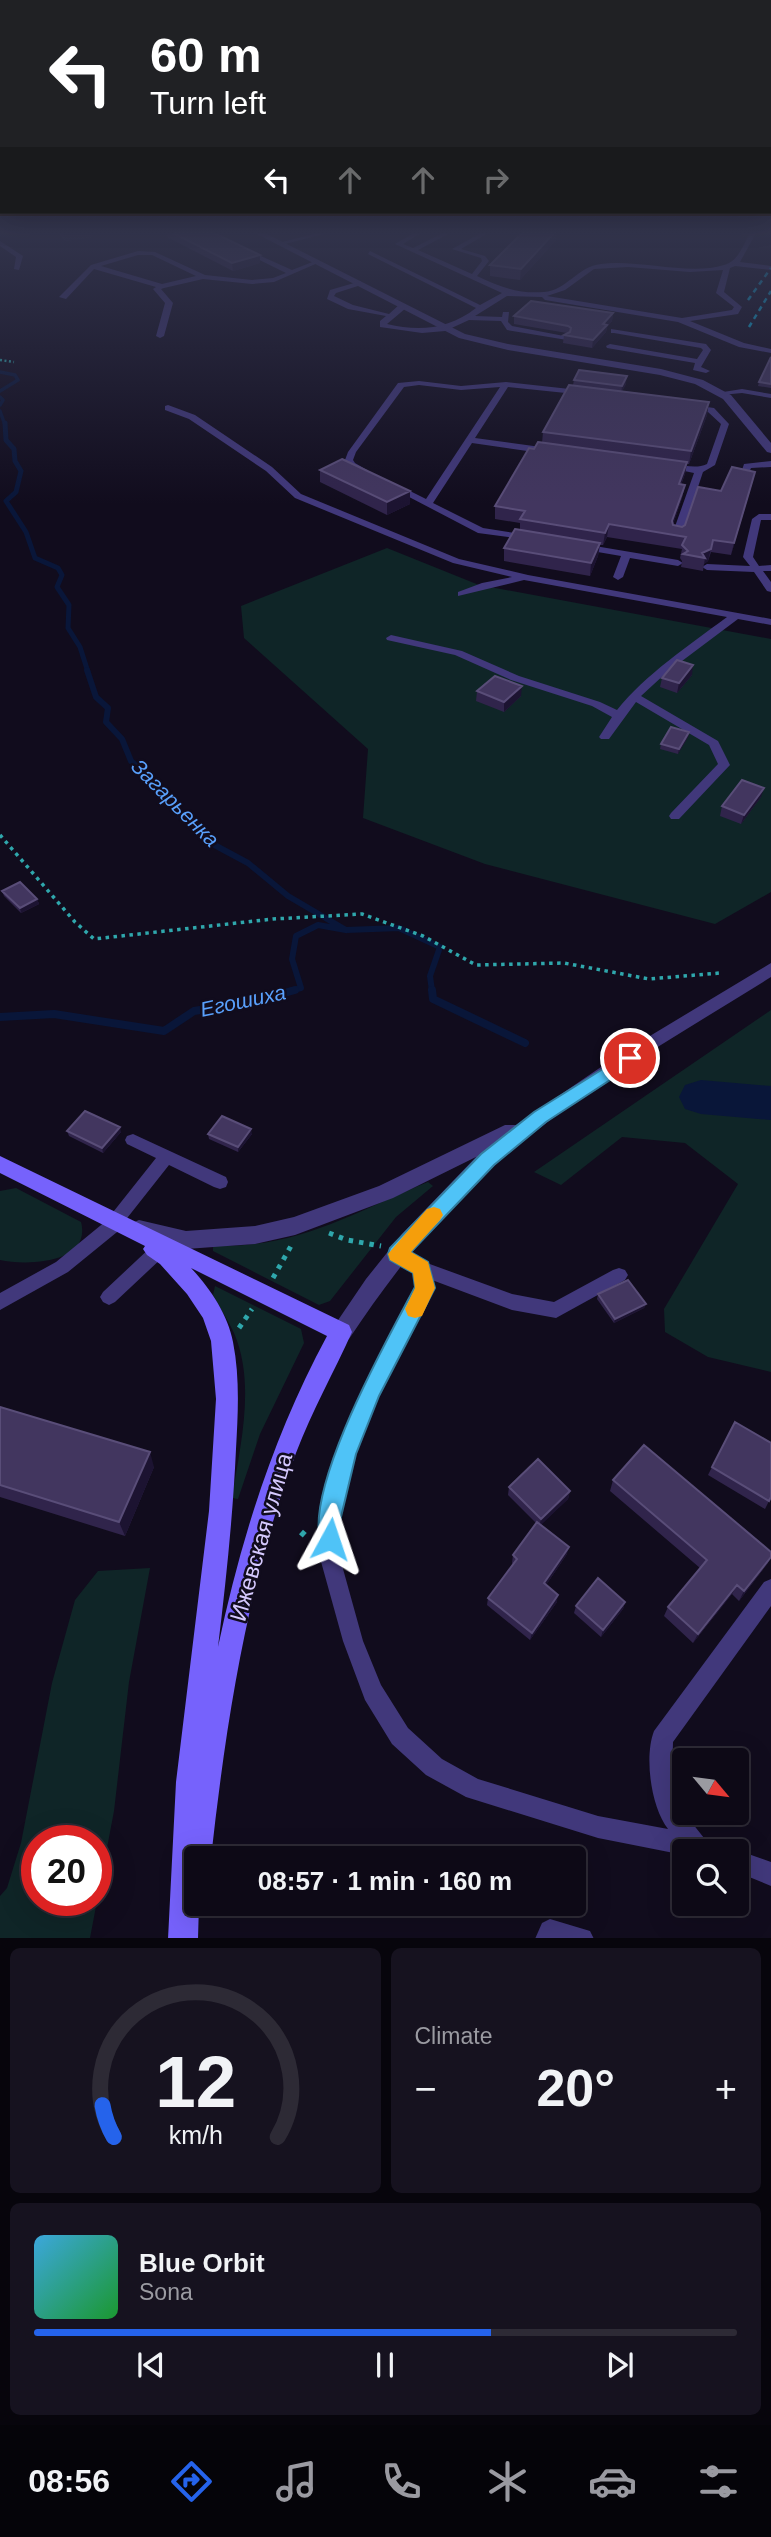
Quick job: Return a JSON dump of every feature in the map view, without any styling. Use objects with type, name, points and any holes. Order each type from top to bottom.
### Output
[{"type":"main road","points":[[1,1166],[341,1332]]},
{"type":"main road","points":[[115,1222],[158,1251],[195,1287],[212,1314],[222,1341],[227,1399],[221,1511],[190,1782],[183,1938]]},
{"type":"main road","name":"Ижевская улица","points":[[198,1846],[205,1782],[240,1600],[264,1507],[279,1460],[300,1412],[341,1332]]},
{"type":"main road","points":[[189,1938],[191,1916]]},
{"type":"street","points":[[433,323],[485,343],[661,372],[699,382],[721,393],[737,406],[771,450]]},
{"type":"street","name":"Ижевская улица","points":[[341,1332],[397,1254],[487,1160],[540,1117],[771,969]]},
{"type":"street","points":[[115,1222],[186,1240],[302,1229],[386,1192],[540,1117]]},
{"type":"lane","points":[[160,336],[163,323]]},
{"type":"lane","points":[[383,323],[419,332],[452,323]]},
{"type":"lane","points":[[505,323],[510,328],[564,338]]},
{"type":"lane","points":[[689,323],[742,345],[771,351]]},
{"type":"lane","points":[[614,331],[702,346],[707,350],[696,369],[706,371]]},
{"type":"lane","points":[[610,346],[700,362]]},
{"type":"lane","points":[[699,382],[711,362]]},
{"type":"lane","points":[[372,475],[351,465],[349,460],[401,385],[419,383],[461,388],[506,384],[603,396]]},
{"type":"lane","points":[[428,504],[506,384]]},
{"type":"lane","points":[[721,393],[742,391],[771,396]]},
{"type":"lane","points":[[659,466],[699,471],[711,465],[726,424],[711,411],[671,404]]},
{"type":"lane","points":[[168,408],[192,417],[269,468],[298,496],[456,561],[528,578],[771,622]]},
{"type":"lane","points":[[469,440],[564,453]]},
{"type":"lane","points":[[744,473],[747,466],[771,464]]},
{"type":"lane","points":[[677,535],[699,471]]},
{"type":"lane","points":[[383,481],[481,531],[534,539]]},
{"type":"lane","points":[[771,517],[758,517],[748,557],[771,589]]},
{"type":"lane","points":[[574,546],[678,562]]},
{"type":"lane","points":[[618,577],[627,554]]},
{"type":"lane","points":[[707,567],[771,568]]},
{"type":"lane","points":[[462,594],[486,585],[528,578]]},
{"type":"lane","points":[[605,737],[617,715],[633,696],[734,617]]},
{"type":"lane","points":[[391,638],[458,653],[515,678],[596,704],[617,715]]},
{"type":"lane","points":[[633,696],[714,743],[724,765],[675,816]]},
{"type":"lane","points":[[133,1140],[220,1182]]},
{"type":"lane","points":[[0,1302],[62,1266],[115,1222],[167,1156]]},
{"type":"lane","points":[[109,1297],[158,1251]]},
{"type":"lane","points":[[397,1254],[421,1268],[512,1302],[556,1310],[619,1275]]},
{"type":"lane","points":[[421,1268],[425,1288],[370,1392],[345,1454],[329,1521],[330,1558],[353,1641],[373,1692],[400,1736],[434,1767],[474,1789],[586,1823],[672,1842]]},
{"type":"lane","points":[[694,1839],[672,1816],[661,1783],[662,1739],[771,1589]]},
{"type":"lane","points":[[749,1866],[771,1874]]},
{"type":"lane","points":[[547,1938],[550,1931],[582,1938]]},
{"type":"path","points":[[0,360],[14,362]]},
{"type":"path","points":[[0,835],[75,922],[94,939],[362,914],[402,927],[476,965],[564,963],[649,979],[720,973]]},
{"type":"path","points":[[271,1281],[302,1229],[346,1240],[375,1243],[397,1254]]},
{"type":"path","points":[[235,1335],[255,1306]]},
{"type":"path","points":[[301,1532],[330,1558]]},
{"type":"green space","points":[[387,548],[479,585],[771,639],[771,892],[715,924],[485,864],[363,818],[368,749],[244,638],[241,606]]},
{"type":"green space","points":[[771,1010],[771,1372],[708,1357],[665,1332],[664,1309],[738,1184],[685,1143],[622,1137],[561,1185],[534,1172]]},
{"type":"green space","points":[[428,1182],[433,1186],[396,1217],[330,1301],[319,1305],[213,1251],[213,1246],[244,1245],[299,1235]]},
{"type":"green space","points":[[16,1188],[81,1222],[82,1236],[77,1246],[67,1254],[40,1262],[0,1260],[0,1191]]},
{"type":"green space","points":[[215,1286],[301,1329],[304,1343],[260,1434],[238,1499],[232,1498],[242,1436],[244,1373],[234,1333],[213,1295]]},
{"type":"green space","points":[[150,1568],[129,1682],[111,1825],[24,1825],[52,1683],[75,1600],[98,1571]]},
{"type":"green space","points":[[21,1843],[21,1916],[94,1916],[90,1938],[0,1938],[0,1896],[7,1888]]},
{"type":"building","points":[[554,323],[607,325],[593,340],[564,335],[570,332],[571,328]]},
{"type":"building","points":[[771,357],[771,384],[759,382]]},
{"type":"building","points":[[579,370],[627,376],[622,386],[574,380]]},
{"type":"building","points":[[569,385],[709,402],[691,451],[543,432]]},
{"type":"building","points":[[538,442],[687,462],[679,484],[685,485],[672,521],[673,525],[682,527],[698,487],[721,491],[732,467],[755,472],[734,543],[713,540],[711,549],[702,553],[705,558],[683,554],[688,551],[682,545],[686,537],[609,524],[605,533],[520,519],[525,511],[495,506],[529,448],[534,449]]},
{"type":"building","points":[[342,459],[410,491],[387,502],[320,470]]},
{"type":"building","points":[[515,529],[600,543],[591,563],[504,548]]},
{"type":"building","points":[[677,660],[693,665],[679,683],[662,678]]},
{"type":"building","points":[[495,676],[522,686],[504,702],[477,691]]},
{"type":"building","points":[[671,727],[689,732],[679,749],[661,744]]},
{"type":"building","points":[[742,780],[764,788],[744,815],[722,806]]},
{"type":"building","points":[[20,882],[37,899],[20,908],[2,891]]},
{"type":"building","points":[[85,1111],[120,1127],[102,1148],[67,1131]]},
{"type":"building","points":[[222,1116],[251,1129],[238,1147],[208,1134]]},
{"type":"building","points":[[628,1280],[646,1304],[615,1319],[598,1294]]},
{"type":"building","points":[[0,1407],[150,1452],[119,1522],[0,1485]]},
{"type":"building","points":[[735,1422],[771,1443],[769,1501],[712,1467]]},
{"type":"building","points":[[644,1445],[771,1552],[771,1557],[744,1591],[737,1585],[698,1634],[668,1607],[707,1560],[613,1480]]},
{"type":"building","points":[[538,1459],[570,1491],[541,1519],[509,1487]]},
{"type":"building","points":[[537,1522],[569,1547],[544,1583],[558,1595],[532,1633],[488,1598],[517,1559],[513,1555]]},
{"type":"building","points":[[598,1578],[625,1602],[603,1630],[576,1606]]},
{"type":"waterway","name":"Загарьенка","points":[[0,372],[15,375],[18,380],[0,391]]},
{"type":"waterway","name":"Загарьенка","points":[[0,397],[3,400],[0,405]]},
{"type":"waterway","name":"Загарьенка","points":[[0,411],[5,425]]},
{"type":"waterway","name":"Загарьенка","points":[[5,423],[6,440],[14,449],[15,461],[21,471],[16,492],[6,501],[26,532],[35,558],[58,568],[62,575],[57,587],[69,605],[68,628],[80,647],[88,672]]},
{"type":"waterway","name":"Загарьенка","points":[[87,670],[96,697],[108,708],[106,722],[122,739],[131,761],[156,783],[173,809],[207,841],[248,863],[288,896],[346,930]]},
{"type":"waterway","name":"Егошиха","points":[[289,991],[301,988],[292,959],[296,936],[318,925],[346,930]]},
{"type":"waterway","name":"Егошиха","points":[[346,930],[399,928],[440,947],[430,976],[432,991]]},
{"type":"waterway","name":"Егошиха","points":[[0,1017],[54,1014],[164,1031],[194,1011],[255,1001],[295,990]]},
{"type":"waterway","name":"Егошиха","points":[[432,990],[433,999],[525,1043]]},
{"type":"waterway","name":"Егошиха","points":[[701,1097],[771,1103]]},
{"type":"railway","points":[[749,327],[751,323]]},
{"type":"slow traffic","points":[[415,1309],[425,1288],[421,1268],[397,1254],[434,1215]]},
{"type":"route","points":[[330,1539],[329,1521],[345,1454],[370,1392],[425,1288],[421,1268],[397,1254],[487,1160],[540,1117],[630,1058]]}]
